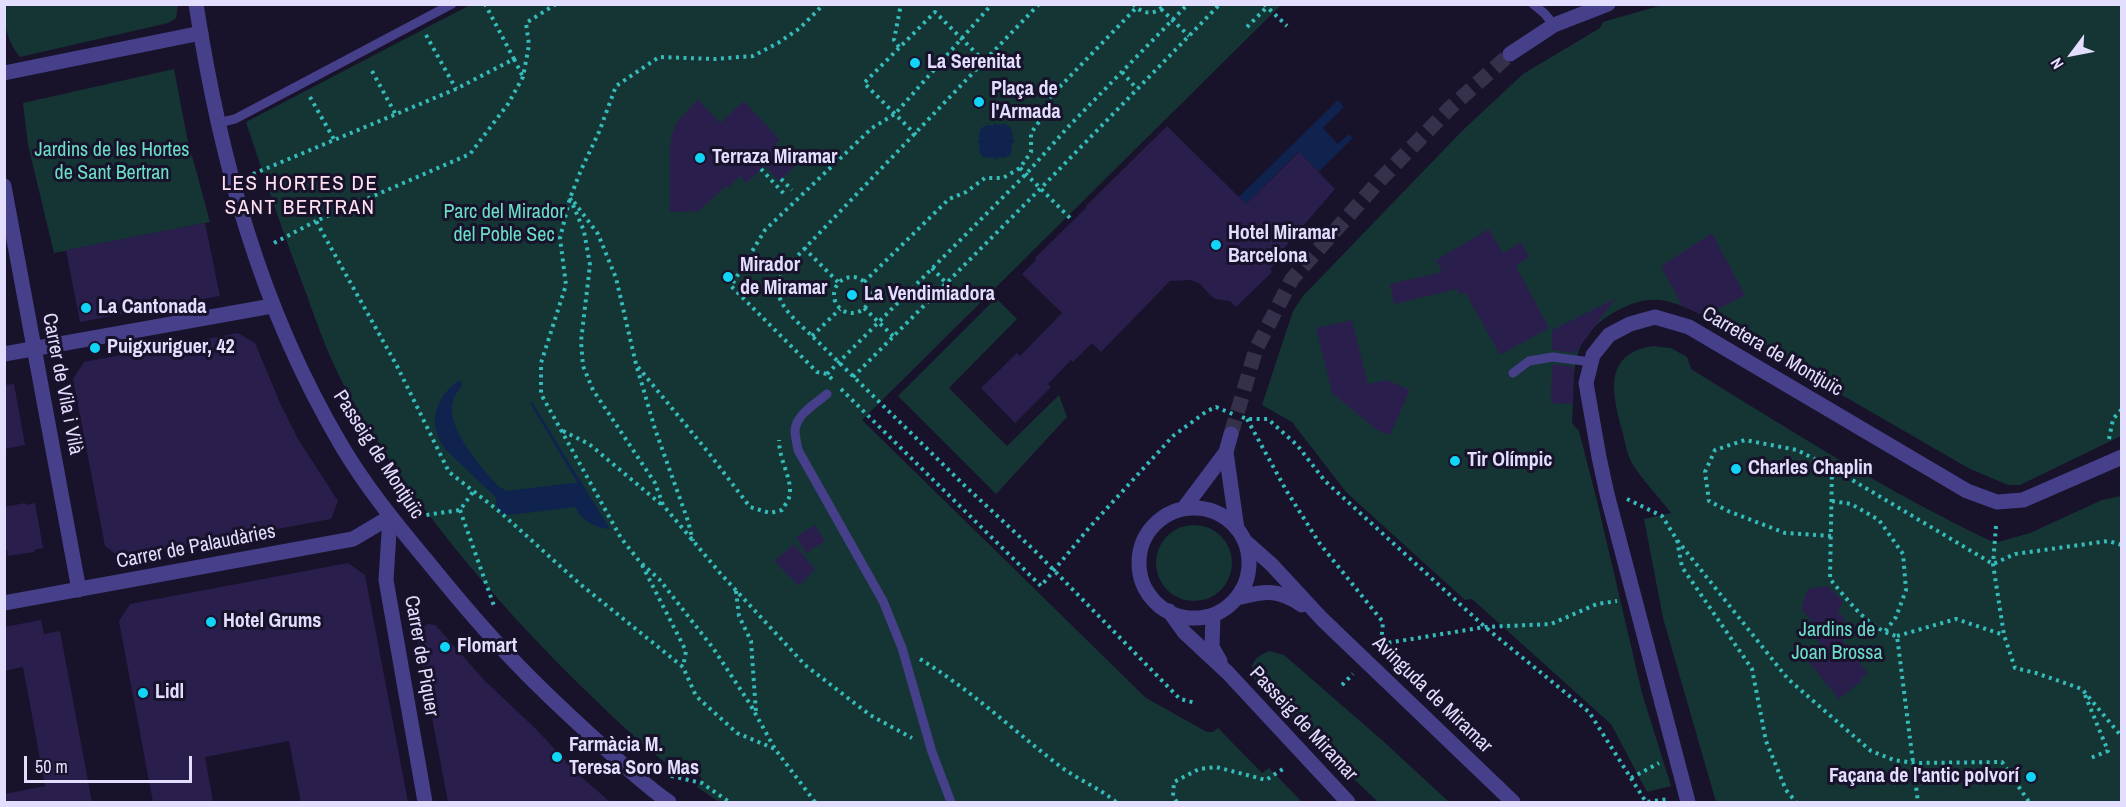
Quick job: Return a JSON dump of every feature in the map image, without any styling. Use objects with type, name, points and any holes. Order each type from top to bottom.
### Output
[{"type":"street","name":"Passeig de Montjuïc","points":[[196,4],[218,123],[235,196],[272,306],[319,406],[342,446],[390,517],[483,629],[576,723],[652,791],[669,802]]},
{"type":"street","points":[[1510,54],[1554,25],[1608,4]]},
{"type":"street","points":[[4,73],[201,33]]},
{"type":"street","name":"Carrer de Vila i Vilà","points":[[4,186],[80,590]]},
{"type":"street","points":[[4,354],[272,306]]},
{"type":"street","name":"Carretera de Montjuïc","points":[[1688,802],[1607,494],[1586,383],[1593,355],[1609,335],[1630,324],[1655,317],[1689,327],[1967,491],[1997,502],[2023,500],[2121,457]]},
{"type":"street","points":[[1184,508],[1226,452],[1231,434]]},
{"type":"street","points":[[1226,452],[1249,570],[1245,585],[1237,598],[1226,608],[1213,615],[1198,618],[1183,617],[1169,611],[1156,602],[1146,589],[1141,573],[1140,557],[1144,540],[1154,525],[1168,514],[1184,508],[1213,511],[1226,518],[1241,535]]},
{"type":"street","name":"Carrer de Palaudàries","points":[[4,603],[353,539],[390,517]]},
{"type":"street","name":"Carrer de Piquer","points":[[390,517],[386,580],[425,802]]},
{"type":"street","name":"Avinguda de Miramar","points":[[1241,535],[1272,564],[1322,619],[1514,802]]},
{"type":"street","name":"Avinguda de Miramar","points":[[1237,598],[1265,591],[1287,594],[1322,619]]},
{"type":"street","name":"Passeig de Miramar","points":[[1169,611],[1184,632],[1228,674],[1348,802]]},
{"type":"street","name":"Passeig de Miramar","points":[[1213,615],[1212,647],[1228,674]]},
{"type":"lane","points":[[218,123],[235,119],[452,4]]},
{"type":"lane","points":[[1533,4],[1554,25]]},
{"type":"lane","points":[[1513,373],[1529,361],[1553,357],[1591,362]]},
{"type":"lane","points":[[827,394],[804,412],[798,423],[795,431],[798,450],[883,601],[902,648],[932,752],[951,802]]},
{"type":"path","points":[[485,4],[524,77]]},
{"type":"path","points":[[274,243],[316,221],[470,154],[508,104],[524,77],[530,45],[526,23],[556,4]]},
{"type":"path","points":[[815,802],[774,748],[756,714],[712,648],[659,579],[640,562],[621,538],[541,394],[540,363],[566,285],[560,238],[570,198],[616,86],[659,57],[715,59],[753,56],[800,28],[824,4]]},
{"type":"path","points":[[899,47],[894,40],[901,4]]},
{"type":"path","points":[[992,4],[895,114],[872,128],[765,230],[731,286],[817,372],[826,374],[1041,586],[1088,529],[1173,436],[1215,407],[1247,419],[1268,419],[1297,445],[1325,481],[1485,627],[1589,712],[1646,802],[1670,799]]},
{"type":"path","points":[[1039,4],[916,135],[783,271],[777,287],[779,299],[838,362],[1054,572],[1180,699],[1196,704]]},
{"type":"path","points":[[826,374],[1027,173],[1188,4]]},
{"type":"path","points":[[853,376],[1220,4]]},
{"type":"path","points":[[864,282],[949,199],[966,192],[984,178],[1003,178],[1020,168],[1031,152],[1031,133],[1046,112],[1049,98],[1135,6],[1140,11],[1151,13],[1163,7],[1172,20],[1189,36]]},
{"type":"path","points":[[1246,27],[1265,6],[1287,26]]},
{"type":"path","points":[[916,135],[864,82],[935,12],[985,62]]},
{"type":"path","points":[[424,32],[456,89]]},
{"type":"path","points":[[253,174],[396,116],[514,59]]},
{"type":"path","points":[[372,70],[396,116]]},
{"type":"path","points":[[1122,72],[1137,90]]},
{"type":"path","points":[[308,93],[335,141]]},
{"type":"path","points":[[1020,168],[1073,221]]},
{"type":"path","points":[[761,169],[786,196]]},
{"type":"path","points":[[782,179],[792,190]]},
{"type":"path","points":[[570,198],[598,234],[616,278],[636,364],[693,542]]},
{"type":"path","points":[[570,198],[584,231],[590,265],[581,341],[583,366],[592,390],[655,483],[663,506]]},
{"type":"path","points":[[316,221],[397,366],[449,472],[500,512],[580,584],[683,668],[696,696],[737,733],[774,748]]},
{"type":"path","points":[[804,248],[839,283]]},
{"type":"path","points":[[932,268],[946,283]]},
{"type":"path","points":[[849,278],[864,282],[870,298],[864,308],[854,313],[840,309],[836,304],[834,293],[839,283],[849,278]]},
{"type":"path","points":[[864,308],[893,336]]},
{"type":"path","points":[[812,336],[840,309]]},
{"type":"path","points":[[636,364],[750,507],[770,513],[782,510],[790,494],[787,475],[779,454],[779,435]]},
{"type":"path","points":[[2109,439],[2113,419],[2121,409]]},
{"type":"path","points":[[1247,419],[1286,490],[1320,544],[1383,622],[1381,644],[1485,627],[1551,624],[1597,604],[1621,601],[1630,584]]},
{"type":"path","points":[[562,430],[589,444],[663,506],[805,665],[870,715],[910,736],[932,752]]},
{"type":"path","points":[[1831,536],[1785,533],[1728,511],[1709,501],[1706,472],[1715,450],[1745,440],[1797,450],[1832,468],[1993,564]]},
{"type":"path","points":[[1832,468],[1830,579],[1852,605],[1884,633],[1897,636],[1956,619],[2004,635]]},
{"type":"path","points":[[419,516],[460,510],[473,492]]},
{"type":"path","points":[[1607,494],[1634,502],[1662,516],[1677,540],[1788,679],[1871,751],[1894,760],[1914,763],[2002,762],[2029,802]]},
{"type":"path","points":[[1832,501],[1851,504],[1880,520],[1903,554],[1906,590],[1896,617],[1884,633]]},
{"type":"path","points":[[460,510],[494,606]]},
{"type":"path","points":[[1996,526],[1993,564],[2004,635],[2015,668],[2082,689],[2121,737]]},
{"type":"path","points":[[1677,540],[1682,567],[1752,669],[1766,741],[1786,790],[1796,802]]},
{"type":"path","points":[[1993,564],[2015,554],[2108,541],[2121,545]]},
{"type":"path","points":[[640,562],[655,595],[686,651],[683,668]]},
{"type":"path","points":[[736,589],[739,616],[751,641],[756,714]]},
{"type":"path","points":[[1897,636],[1918,802]]},
{"type":"path","points":[[902,648],[945,675],[1064,769],[1116,802]]},
{"type":"path","name":"Avinguda de Miramar","points":[[1342,685],[1355,671]]},
{"type":"path","points":[[2082,689],[2108,751],[2088,759]]},
{"type":"path","points":[[1631,778],[1662,760]]},
{"type":"path","points":[[1177,802],[1173,796],[1174,782],[1199,769],[1216,766],[1266,780],[1286,767]]},
{"type":"path","points":[[671,776],[702,783],[729,802]]},
{"type":"green space","points":[[1666,4],[2121,5],[2121,436],[2020,485],[2008,485],[1970,469],[1690,309],[1666,301],[1644,301],[1619,310],[1597,324],[1583,341],[1576,359],[1572,423],[1579,431],[1642,693],[1671,786],[1647,792],[1611,724],[1472,599],[1465,600],[1346,492],[1292,422],[1262,405],[1293,311],[1303,296],[1462,131],[1523,74],[1600,28],[1603,22]]},
{"type":"green space","points":[[4,5],[178,5],[176,18],[168,23],[20,57],[7,32]]},
{"type":"green space","name":"Parc del Mirador del Poble Sec","points":[[470,5],[1281,5],[862,420],[1146,698],[1207,732],[1213,732],[1218,728],[1262,773],[1269,768],[1302,802],[719,802],[697,787],[702,778],[677,770],[662,760],[615,719],[550,655],[455,548],[397,471],[348,393],[330,357],[246,122]],"holes":[[[998,125],[993,157],[983,157],[980,139],[993,126]]]},
{"type":"green space","name":"Jardins de les Hortes de Sant Bertran","points":[[174,69],[187,137],[210,222],[54,253],[28,145],[23,103]]},
{"type":"green space","points":[[996,298],[1017,319],[949,388],[1007,446],[1059,395],[1067,417],[996,494],[898,396]]},
{"type":"green space","name":"Jardins de Joan Brossa","points":[[1653,346],[1671,348],[1687,357],[1691,369],[1803,438],[1878,482],[1995,543],[2030,533],[2102,500],[2121,496],[2121,802],[1716,802],[1663,618],[1644,519],[1671,513],[1631,461],[1626,448],[1614,389],[1619,366],[1626,357],[1637,350]]},
{"type":"green space","points":[[1202,525],[1215,531],[1226,542],[1232,555],[1230,578],[1215,595],[1202,601],[1186,601],[1173,595],[1158,578],[1156,555],[1162,542],[1179,527]]},
{"type":"green space","points":[[1270,651],[1284,655],[1449,802],[1378,802],[1261,690],[1254,678],[1252,667],[1257,658]]},
{"type":"water","points":[[1338,100],[1344,107],[1323,128],[1338,144],[1349,134],[1353,138],[1306,184],[1316,169],[1298,152],[1246,204],[1239,197]]},
{"type":"water","points":[[995,123],[1010,127],[1012,138],[1015,141],[1012,144],[1011,155],[999,157],[996,160],[993,157],[982,156],[979,151],[980,144],[977,141],[980,139],[982,128],[987,125],[993,126]]},
{"type":"water","points":[[460,380],[462,385],[453,401],[452,412],[455,423],[475,459],[499,487],[504,489],[509,506],[504,505],[450,454],[442,445],[438,435],[435,425],[438,405],[443,396]]},
{"type":"water","points":[[532,402],[610,529],[593,525],[575,507],[573,499],[577,482],[530,403]]},
{"type":"building","points":[[698,99],[720,123],[744,101],[780,140],[775,144],[795,166],[779,181],[765,166],[746,183],[740,176],[699,211],[670,212],[672,135],[677,122]]},
{"type":"building","name":"Hotel Miramar Barcelona","points":[[1167,126],[1246,204],[1299,152],[1335,189],[1278,255],[1281,258],[1270,269],[1272,272],[1236,307],[1230,301],[1211,296],[1200,284],[1191,280],[1170,281],[1101,352],[1092,343],[1073,362],[1071,360],[1048,384],[1051,387],[1015,423],[981,388],[1017,353],[1020,356],[1062,313],[1022,274],[1036,260],[1035,258]]},
{"type":"building","points":[[205,223],[220,296],[80,322],[66,250]]},
{"type":"building","points":[[1489,229],[1503,253],[1521,242],[1529,257],[1516,266],[1549,328],[1500,355],[1465,292],[1460,295],[1457,289],[1394,304],[1390,284],[1442,272],[1436,260]]},
{"type":"building","points":[[1712,233],[1745,295],[1705,316],[1682,306],[1661,266]]},
{"type":"building","points":[[1616,298],[1575,353],[1552,350],[1552,330]]},
{"type":"building","points":[[1352,320],[1368,384],[1387,380],[1410,390],[1390,435],[1377,430],[1332,393],[1316,328]]},
{"type":"building","points":[[238,333],[255,343],[298,439],[338,501],[331,519],[121,558],[105,546],[73,379],[84,362]]},
{"type":"building","points":[[1552,364],[1574,367],[1573,404],[1551,403]]},
{"type":"building","points":[[14,384],[25,445],[4,449],[4,385]]},
{"type":"building","points":[[25,503],[26,505],[35,503],[43,548],[34,550],[34,552],[8,556],[7,550],[4,551],[4,507]]},
{"type":"building","points":[[815,525],[825,541],[806,553],[796,537]]},
{"type":"building","points":[[794,544],[815,569],[799,586],[774,561]]},
{"type":"building","points":[[348,563],[365,575],[408,802],[301,802],[289,741],[205,757],[213,802],[153,802],[119,621],[130,604]]},
{"type":"building","points":[[1828,586],[1843,601],[1838,611],[1845,619],[1838,635],[1868,673],[1861,678],[1863,680],[1839,699],[1807,660],[1823,647],[1811,632],[1814,624],[1801,608],[1808,589]]},
{"type":"building","points":[[41,620],[44,634],[60,631],[92,802],[6,802],[5,794],[45,786],[23,667],[4,671],[4,627]]},
{"type":"building","points":[[428,624],[435,625],[483,679],[536,729],[578,774],[610,802],[448,802],[417,639],[418,630]]},
{"type":"waterway","points":[[508,503],[574,495]]},
{"type":"tunnel","points":[[1231,434],[1256,349],[1292,279],[1381,179],[1450,108],[1510,54]]},
{"type":"place","name":"La Serenitat","points":[[915,63]]},
{"type":"place","name":"Plaça de l'Armada","points":[[979,102]]},
{"type":"place","name":"Terraza Miramar","points":[[700,158]]},
{"type":"place","name":"Hotel Miramar Barcelona","points":[[1216,245]]},
{"type":"place","name":"Mirador de Miramar","points":[[728,277]]},
{"type":"place","name":"La Vendimiadora","points":[[852,295]]},
{"type":"place","name":"La Cantonada","points":[[86,308]]},
{"type":"place","name":"Puigxuriguer, 42","points":[[95,348]]},
{"type":"place","name":"Tir Olímpic","points":[[1455,461]]},
{"type":"place","name":"Charles Chaplin","points":[[1736,469]]},
{"type":"place","name":"Hotel Grums","points":[[211,622]]},
{"type":"place","name":"Flomart","points":[[445,647]]},
{"type":"place","name":"Lidl","points":[[143,693]]},
{"type":"place","name":"Farmàcia M. Teresa Soro Mas","points":[[557,757]]},
{"type":"place","name":"Façana de l'antic polvorí","points":[[2031,777]]},
{"type":"district","name":"LES HORTES DE SANT BERTRAN","points":[[300,196]]}]
